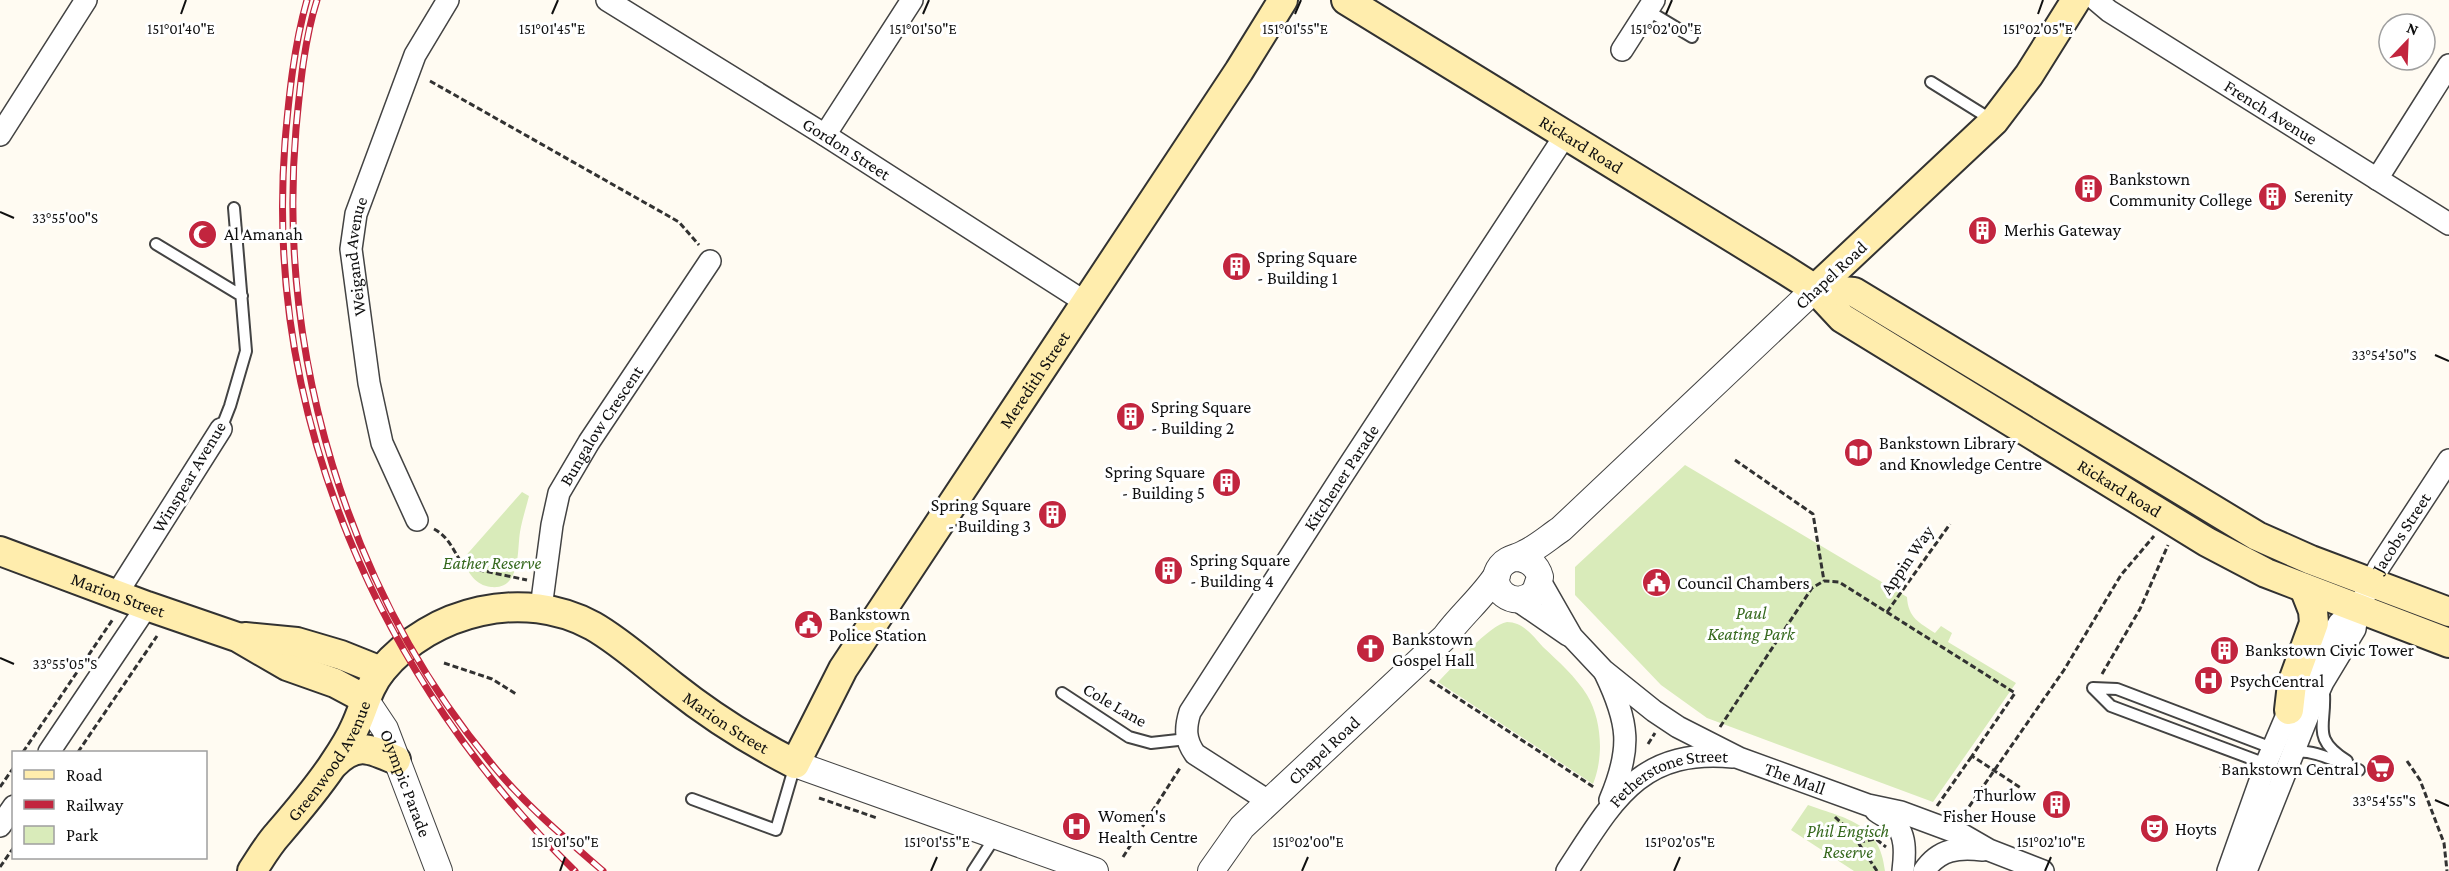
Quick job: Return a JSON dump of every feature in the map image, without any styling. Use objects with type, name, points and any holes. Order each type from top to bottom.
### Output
[{"type":"main road","name":"Meredith Street","points":[[795,764],[843,669],[1239,71],[1283,0]]},
{"type":"main road","name":"Rickard Road","points":[[1346,0],[1815,289],[1842,318],[2239,560],[2304,588],[2449,644]]},
{"type":"main road","name":"Chapel Road","points":[[1815,289],[1994,121],[2029,75],[2076,0]]},
{"type":"main road","name":"Rickard Road","points":[[1815,289],[1854,292],[2229,522],[2283,548],[2449,612]]},
{"type":"main road","name":"Marion Street","points":[[0,551],[114,607],[147,606],[237,637],[287,666],[335,683],[365,699],[381,671],[414,642],[459,617],[503,608],[541,608],[570,615],[595,627],[714,718],[750,741],[795,764]]},
{"type":"main road","points":[[2289,710],[2292,684],[2314,623],[2313,611],[2304,588]]},
{"type":"main road","name":"Marion Street","points":[[237,637],[297,642],[341,655],[381,671]]},
{"type":"main road","name":"Greenwood Avenue","points":[[252,871],[277,834],[295,816],[331,767],[355,728],[365,699]]},
{"type":"main road","name":"Greenwood Avenue","points":[[277,834],[284,809],[345,719],[365,699]]},
{"type":"main road","points":[[331,767],[346,752],[357,749],[379,753],[396,760]]},
{"type":"street","points":[[0,135],[86,0]]},
{"type":"street","name":"Weigand Avenue","points":[[417,520],[382,443],[369,383],[351,249],[356,214],[415,55],[448,0]]},
{"type":"street","points":[[825,135],[912,0]]},
{"type":"street","name":"French Avenue","points":[[2096,0],[2109,11],[2449,224]]},
{"type":"street","name":"Gordon Street","points":[[614,2],[1085,302]]},
{"type":"street","points":[[1622,50],[1651,5]]},
{"type":"street","points":[[2377,179],[2449,64]]},
{"type":"street","name":"Kitchener Parade","points":[[1187,739],[1187,722],[1196,702],[1566,134]]},
{"type":"street","name":"Bungalow Crescent","points":[[541,608],[552,525],[559,493],[589,442],[710,261]]},
{"type":"street","name":"Chapel Road","points":[[1515,558],[1538,546],[1561,529],[1815,289]]},
{"type":"street","name":"Winspear Avenue","points":[[114,607],[221,429]]},
{"type":"street","name":"Jacobs Street","points":[[2246,871],[2323,682],[2355,629],[2358,609],[2371,582],[2449,460]]},
{"type":"street","name":"Chapel Road","points":[[1540,579],[1547,553],[1561,529]]},
{"type":"street","points":[[1515,558],[1532,562],[1540,579],[1532,595],[1515,600],[1504,596],[1499,588],[1497,575],[1503,563],[1515,558]]},
{"type":"street","name":"Chapel Road","points":[[1211,871],[1235,835],[1268,801],[1445,637],[1458,618],[1487,590],[1497,575]]},
{"type":"street","name":"The Mall","points":[[1540,579],[1572,637]]},
{"type":"street","name":"Chapel Road","points":[[1445,637],[1470,625],[1487,611],[1515,600]]},
{"type":"street","name":"The Mall","points":[[1515,600],[1572,637],[1603,670],[1665,718],[1739,758],[1868,806],[1901,813],[1952,831],[1989,850],[2043,871]]},
{"type":"street","points":[[50,751],[147,606]]},
{"type":"street","name":"Jacobs Street","points":[[2228,871],[2269,756],[2289,710],[2339,623],[2358,609]]},
{"type":"street","name":"Fetherstone Street","points":[[1603,670],[1622,712],[1626,733],[1622,770],[1604,815]]},
{"type":"street","name":"Olympic Parade","points":[[365,699],[381,722],[439,871]]},
{"type":"street","points":[[1187,739],[1195,754],[1268,801]]},
{"type":"street","name":"Fetherstone Street","points":[[1568,871],[1604,815],[1630,785],[1658,765],[1688,756],[1739,758]]},
{"type":"street","name":"Marion Street","points":[[795,764],[1095,871]]},
{"type":"street","points":[[1868,806],[1894,822],[1899,829],[1904,847],[1903,871]]},
{"type":"street","points":[[0,826],[12,809]]},
{"type":"street","points":[[1924,871],[1934,858],[1950,850],[1967,848],[1989,850]]},
{"type":"lane","points":[[1651,5],[1692,37]]},
{"type":"lane","points":[[1931,82],[1994,121]]},
{"type":"lane","points":[[234,208],[242,296]]},
{"type":"lane","points":[[156,244],[242,296]]},
{"type":"lane","name":"Winspear Avenue","points":[[221,429],[246,351],[242,296]]},
{"type":"lane","points":[[2254,802],[2270,785],[2281,761],[2294,751],[2314,754],[2359,770],[2341,758],[2327,744],[2322,731],[2323,682]]},
{"type":"lane","points":[[2093,688],[2111,706],[2269,756]]},
{"type":"lane","points":[[2093,688],[2117,689],[2269,756]]},
{"type":"lane","name":"Cole Lane","points":[[1062,693],[1129,737],[1150,743],[1187,739]]},
{"type":"lane","points":[[692,799],[776,830],[795,764]]},
{"type":"lane","points":[[973,871],[995,837]]},
{"type":"path","points":[[430,81],[680,222],[710,261]]},
{"type":"path","points":[[1735,460],[1813,514],[1824,581]]},
{"type":"path","points":[[417,520],[443,534],[465,567],[531,581]]},
{"type":"path","name":"Appin Way","points":[[1887,612],[1950,524]]},
{"type":"path","points":[[1961,818],[2064,670],[2121,575],[2154,536]]},
{"type":"path","points":[[2093,688],[2140,609],[2168,545]]},
{"type":"path","points":[[1720,727],[1812,588],[1824,581],[1839,582],[2015,693],[1936,808]]},
{"type":"path","points":[[24,751],[114,607]]},
{"type":"path","points":[[79,751],[157,636]]},
{"type":"path","points":[[444,663],[492,679],[516,694]]},
{"type":"path","points":[[1427,677],[1596,789]]},
{"type":"path","points":[[1972,756],[2021,788]]},
{"type":"path","points":[[2408,761],[2420,780],[2444,843],[2447,871]]},
{"type":"path","points":[[2220,766],[2245,775]]},
{"type":"path","points":[[1123,857],[1180,768]]},
{"type":"path","points":[[0,787],[12,769]]},
{"type":"path","points":[[1835,817],[1851,832],[1877,871]]},
{"type":"path","points":[[1858,843],[1876,840],[1887,848]]},
{"type":"path","points":[[0,867],[12,850]]},
{"type":"green space","name":"Paul Keating Park","points":[[1685,465],[1907,597],[1912,615],[1920,623],[1935,633],[1941,626],[1952,633],[1948,642],[2016,683],[1933,802],[1707,718],[1661,685],[1575,595],[1575,567]]},
{"type":"green space","name":"Eather Reserve","points":[[522,492],[529,496],[513,576],[501,586],[485,586],[473,578],[462,560]]},
{"type":"green space","points":[[1507,622],[1518,624],[1527,630],[1561,664],[1587,695],[1596,716],[1600,739],[1599,762],[1593,784],[1438,682],[1481,638]]},
{"type":"green space","name":"Phil Engisch Reserve","points":[[1808,805],[1848,819],[1869,833],[1882,855],[1885,871],[1854,871],[1791,830]]},
{"type":"railway","points":[[307,0],[295,53],[290,89],[285,142],[283,244],[294,345],[316,443],[349,538],[392,629],[444,715],[506,796],[575,871]]},
{"type":"railway","points":[[317,0],[301,81],[296,129],[293,213],[298,298],[311,382],[332,465],[361,545],[397,622],[440,695],[491,763],[517,792],[603,871]]},
{"type":"place","name":"Bankstown Community College","points":[[2088,189]]},
{"type":"place","name":"Serenity","points":[[2273,196]]},
{"type":"place","name":"Merhis Gateway","points":[[1983,230]]},
{"type":"place","name":"Al Amanah","points":[[203,234]]},
{"type":"place","name":"Spring Square - Building 1","points":[[1236,267]]},
{"type":"place","name":"Spring Square - Building 2","points":[[1130,417]]},
{"type":"place","name":"Bankstown Library and Knowledge Centre","points":[[1858,453]]},
{"type":"place","name":"Spring Square - Building 5","points":[[1226,482]]},
{"type":"place","name":"Spring Square - Building 3","points":[[1052,515]]},
{"type":"place","name":"Spring Square - Building 4","points":[[1169,570]]},
{"type":"place","name":"Council Chambers","points":[[1656,583]]},
{"type":"place","name":"Bankstown Police Station","points":[[808,624]]},
{"type":"place","name":"Bankstown Gospel Hall","points":[[1371,649]]},
{"type":"place","name":"Bankstown Civic Tower","points":[[2224,650]]},
{"type":"place","name":"PsychCentral","points":[[2209,681]]},
{"type":"place","name":"Bankstown Central","points":[[2380,769]]},
{"type":"place","name":"Thurlow Fisher House","points":[[2057,805]]},
{"type":"place","name":"Women's Health Centre","points":[[1077,826]]},
{"type":"place","name":"Hoyts","points":[[2154,829]]}]
